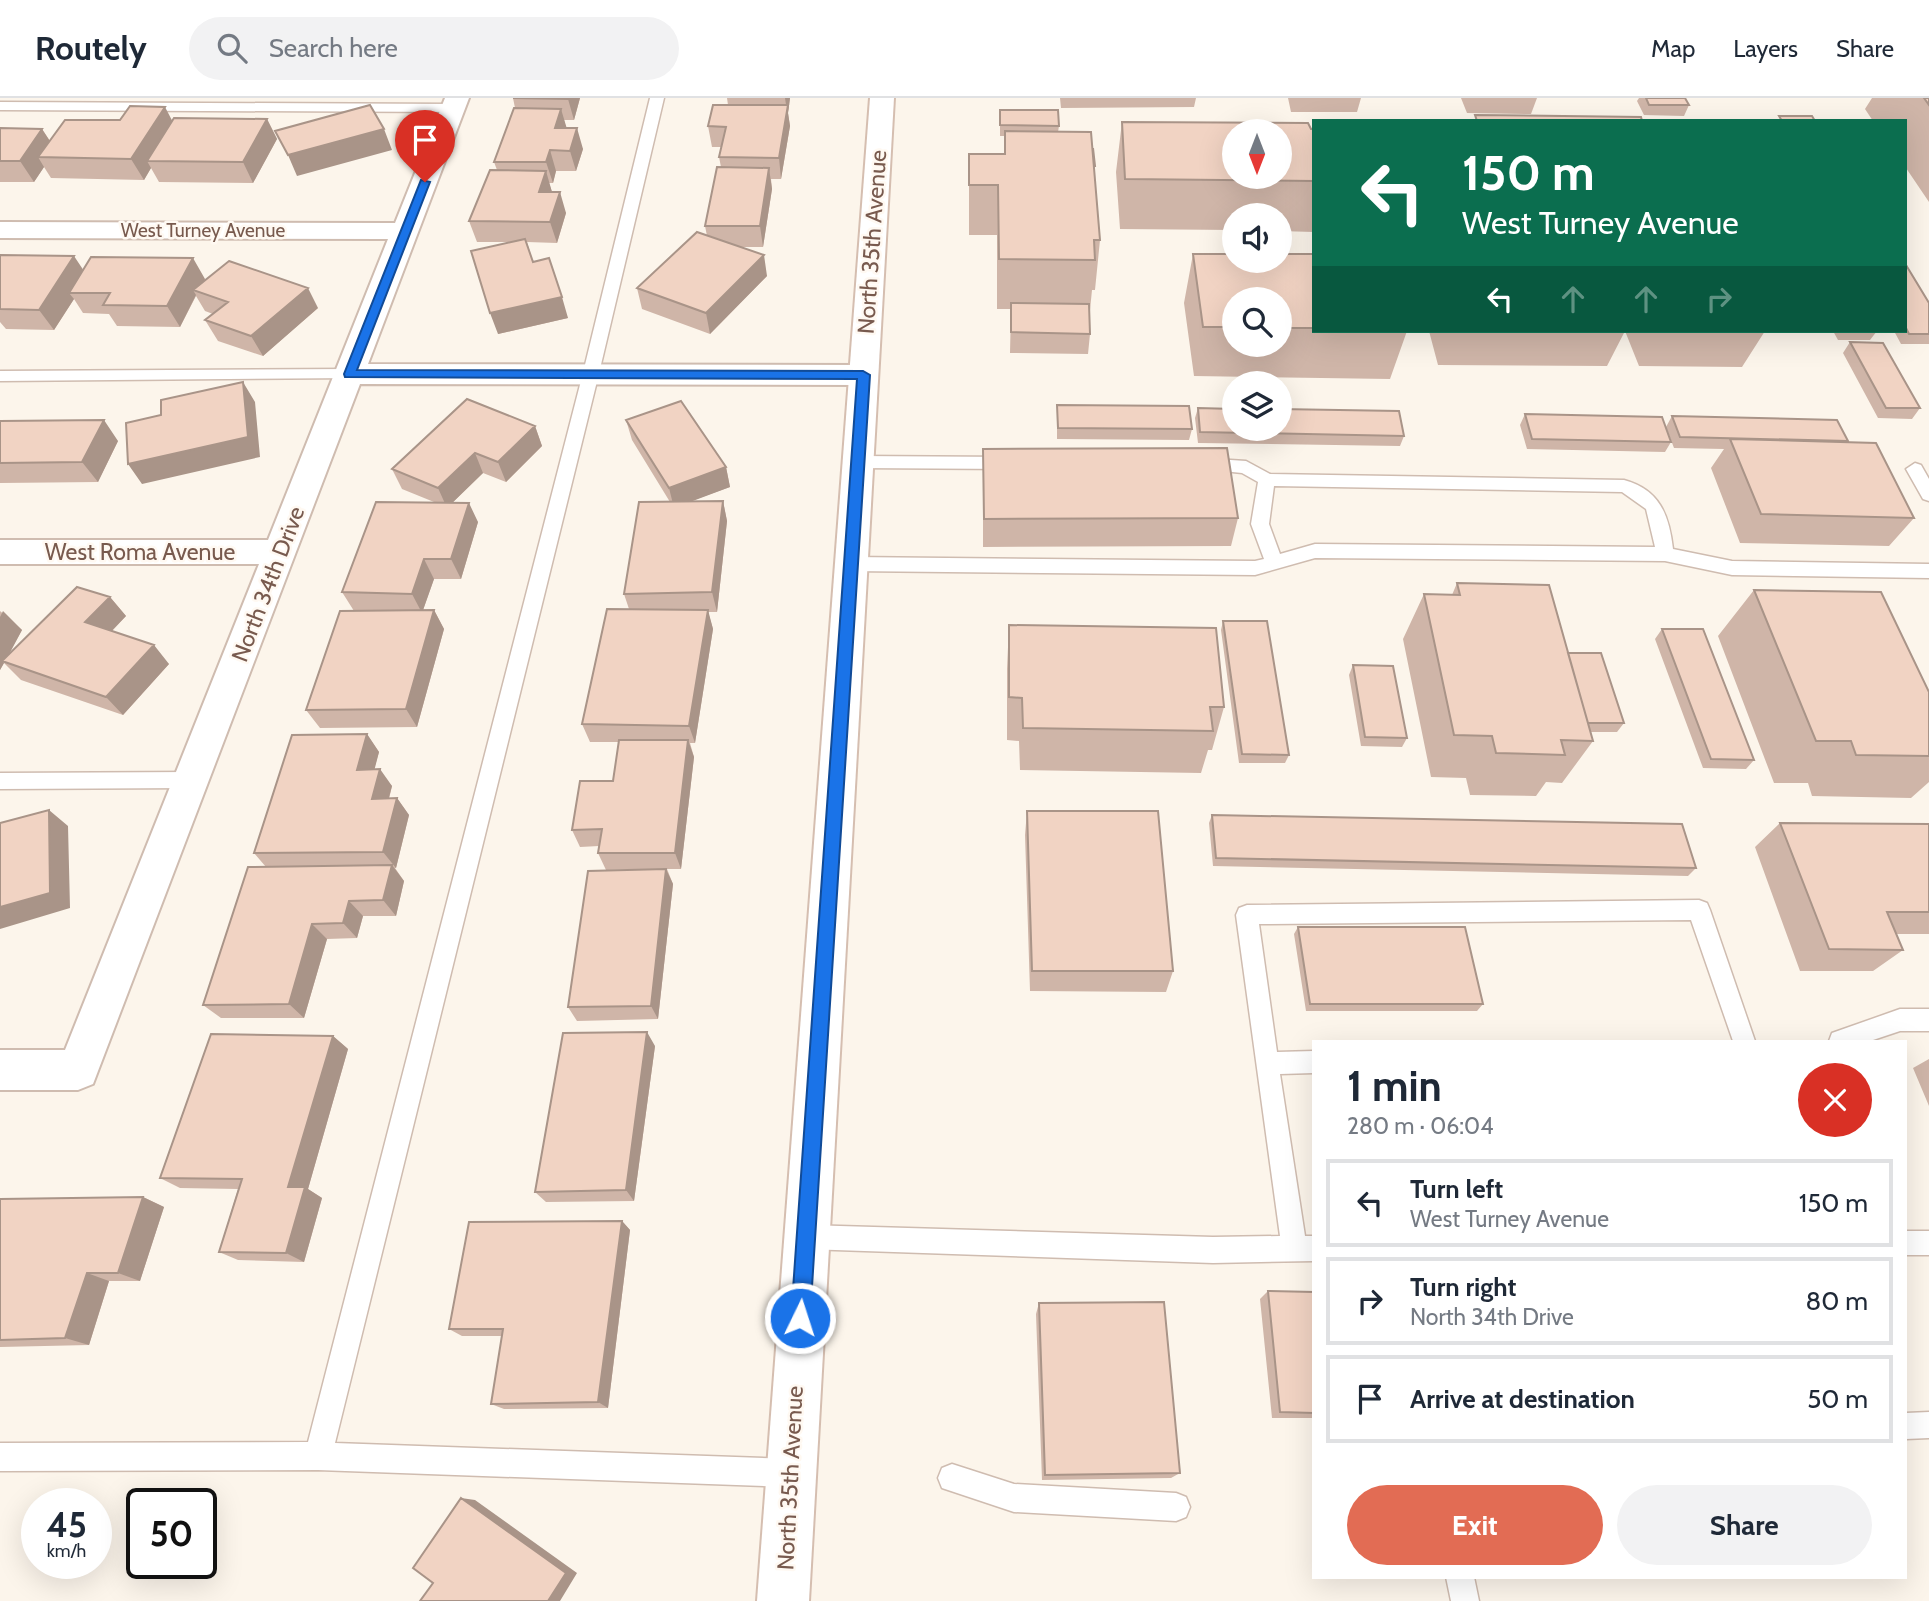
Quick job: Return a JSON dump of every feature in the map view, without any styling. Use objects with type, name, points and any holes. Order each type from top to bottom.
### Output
[{"type":"street","name":"North 35th Avenue","points":[[783,1601],[882,98]]},
{"type":"street","name":"North 34th Drive","points":[[0,1070],[78,1070],[455,103]]},
{"type":"street","name":"West Turney Avenue","points":[[0,230],[405,231]]},
{"type":"street","points":[[350,374],[863,375]]},
{"type":"street","name":"West Roma Avenue","points":[[0,552],[281,552]]},
{"type":"lane","points":[[318,1457],[591,373],[657,98]]},
{"type":"lane","points":[[0,106],[455,103]]},
{"type":"lane","points":[[0,376],[350,374]]},
{"type":"lane","points":[[858,461],[1035,463]]},
{"type":"lane","points":[[1185,464],[1246,467],[1267,480],[1623,486],[1641,493],[1659,512],[1665,554]]},
{"type":"lane","points":[[1915,469],[1929,495]]},
{"type":"lane","points":[[1267,480],[1258,511],[1259,527],[1264,545],[1276,564]]},
{"type":"lane","points":[[851,564],[1255,568],[1315,551],[1665,554],[1732,568],[1929,571]]},
{"type":"lane","points":[[0,781],[191,780]]},
{"type":"lane","points":[[806,1237],[1213,1250],[1304,1248],[1267,1063],[1247,915],[1699,910],[1744,1040]]},
{"type":"lane","points":[[1843,1040],[1900,1020],[1929,1020]]},
{"type":"lane","points":[[1267,1063],[1312,1062]]},
{"type":"lane","points":[[1907,1244],[1929,1243]]},
{"type":"lane","points":[[1907,1426],[1929,1425]]},
{"type":"lane","points":[[0,1457],[318,1457],[791,1473]]},
{"type":"lane","points":[[952,1478],[1014,1498],[1176,1507]]},
{"type":"lane","points":[[1460,1579],[1465,1601]]},
{"type":"building","points":[[1646,98],[1685,98],[1689,105],[1649,105]]},
{"type":"building","points":[[370,105],[384,129],[288,155],[275,131]]},
{"type":"building","points":[[713,105],[788,105],[779,158],[719,157],[726,127],[708,126]]},
{"type":"building","points":[[130,106],[165,107],[131,159],[38,157],[65,120],[120,120]]},
{"type":"building","points":[[514,108],[561,109],[555,128],[577,128],[570,151],[550,150],[546,162],[494,162]]},
{"type":"building","points":[[1000,110],[1058,110],[1059,126],[1000,125]]},
{"type":"building","points":[[1475,115],[1642,119],[1476,119]]},
{"type":"building","points":[[1779,116],[1812,116],[1814,119],[1781,119]]},
{"type":"building","points":[[174,118],[267,119],[243,162],[147,161]]},
{"type":"building","points":[[1122,122],[1222,123],[1222,180],[1125,179]]},
{"type":"building","points":[[1292,123],[1308,123],[1312,129],[1312,181],[1292,181]]},
{"type":"building","points":[[0,128],[42,129],[20,161],[0,161]]},
{"type":"building","points":[[1005,131],[1091,132],[1100,240],[1094,240],[1095,260],[999,259],[998,185],[969,185],[969,154],[1005,154]]},
{"type":"building","points":[[717,167],[769,168],[760,226],[705,226]]},
{"type":"building","points":[[490,170],[546,171],[539,192],[560,192],[550,222],[469,221]]},
{"type":"building","points":[[697,232],[764,255],[706,313],[637,288]]},
{"type":"building","points":[[525,239],[533,262],[549,258],[562,297],[490,313],[471,251]]},
{"type":"building","points":[[1193,254],[1222,254],[1222,273],[1292,273],[1292,254],[1312,254],[1312,328],[1292,328],[1292,287],[1222,287],[1222,327],[1203,327]]},
{"type":"building","points":[[0,255],[74,256],[39,310],[0,309]]},
{"type":"building","points":[[91,257],[193,258],[167,306],[103,305],[110,293],[69,293]]},
{"type":"building","points":[[229,261],[308,288],[251,336],[205,320],[228,302],[193,290]]},
{"type":"building","points":[[1907,267],[1929,303],[1929,334],[1909,334]]},
{"type":"building","points":[[1011,303],[1089,304],[1090,334],[1011,332]]},
{"type":"building","points":[[1850,342],[1883,343],[1920,408],[1886,408]]},
{"type":"building","points":[[243,382],[248,437],[128,464],[126,423],[161,415],[161,400]]},
{"type":"building","points":[[467,399],[535,426],[498,462],[475,453],[438,488],[392,469]]},
{"type":"building","points":[[681,401],[726,467],[669,488],[626,420]]},
{"type":"building","points":[[1057,405],[1189,406],[1192,429],[1058,428]]},
{"type":"building","points":[[1198,408],[1222,409],[1222,432],[1200,432]]},
{"type":"building","points":[[1292,409],[1399,411],[1404,436],[1292,434]]},
{"type":"building","points":[[1525,414],[1662,417],[1671,442],[1532,439]]},
{"type":"building","points":[[1672,416],[1837,420],[1848,441],[1680,437]]},
{"type":"building","points":[[104,420],[82,462],[0,463],[0,421]]},
{"type":"building","points":[[1730,439],[1876,443],[1914,518],[1761,514]]},
{"type":"building","points":[[1227,448],[1238,518],[984,519],[983,449]]},
{"type":"building","points":[[723,501],[712,592],[624,594],[639,502]]},
{"type":"building","points":[[376,502],[469,503],[451,559],[424,559],[412,594],[342,592]]},
{"type":"building","points":[[1457,583],[1549,585],[1593,741],[1561,740],[1565,755],[1496,753],[1492,736],[1454,735],[1424,594],[1460,595]]},
{"type":"building","points":[[77,587],[110,597],[85,622],[154,645],[106,697],[2,661]]},
{"type":"building","points":[[1754,590],[1881,592],[1929,692],[1929,756],[1856,755],[1851,741],[1816,741]]},
{"type":"building","points":[[607,609],[708,610],[689,726],[582,724]]},
{"type":"building","points":[[434,610],[406,709],[306,710],[340,611]]},
{"type":"building","points":[[1223,621],[1267,621],[1289,755],[1242,754]]},
{"type":"building","points":[[1009,625],[1216,628],[1224,707],[1210,707],[1213,731],[1023,728],[1022,698],[1009,697]]},
{"type":"building","points":[[1662,629],[1703,629],[1754,760],[1711,759]]},
{"type":"building","points":[[1568,653],[1601,653],[1624,723],[1588,723]]},
{"type":"building","points":[[1353,665],[1393,666],[1407,738],[1365,737]]},
{"type":"building","points":[[367,734],[357,770],[380,769],[372,799],[397,798],[383,852],[254,853],[292,735]]},
{"type":"building","points":[[619,740],[688,740],[675,853],[598,853],[602,829],[572,830],[580,781],[613,781]]},
{"type":"building","points":[[49,810],[50,893],[0,907],[0,823]]},
{"type":"building","points":[[1027,811],[1158,811],[1173,971],[1032,971]]},
{"type":"building","points":[[1212,815],[1682,824],[1696,868],[1216,858]]},
{"type":"building","points":[[1780,823],[1929,824],[1929,912],[1887,912],[1903,950],[1829,949]]},
{"type":"building","points":[[392,865],[383,900],[349,901],[343,923],[312,924],[289,1004],[203,1005],[248,867]]},
{"type":"building","points":[[666,869],[651,1006],[568,1007],[588,871]]},
{"type":"building","points":[[1298,927],[1465,927],[1483,1004],[1310,1004]]},
{"type":"building","points":[[647,1032],[626,1190],[535,1192],[563,1033]]},
{"type":"building","points":[[211,1034],[333,1036],[288,1187],[305,1187],[286,1253],[219,1252],[242,1179],[160,1178]]},
{"type":"building","points":[[143,1197],[118,1273],[87,1273],[65,1338],[0,1340],[0,1199]]},
{"type":"building","points":[[622,1221],[598,1402],[491,1404],[503,1329],[449,1329],[469,1222]]},
{"type":"building","points":[[1268,1291],[1312,1292],[1312,1413],[1280,1412]]},
{"type":"building","points":[[1164,1302],[1180,1473],[1045,1475],[1039,1303]]},
{"type":"building","points":[[461,1498],[566,1573],[548,1601],[420,1601],[433,1583],[413,1568]]},
{"type":"route","points":[[425,182],[350,374],[863,375],[800,1318]]}]
